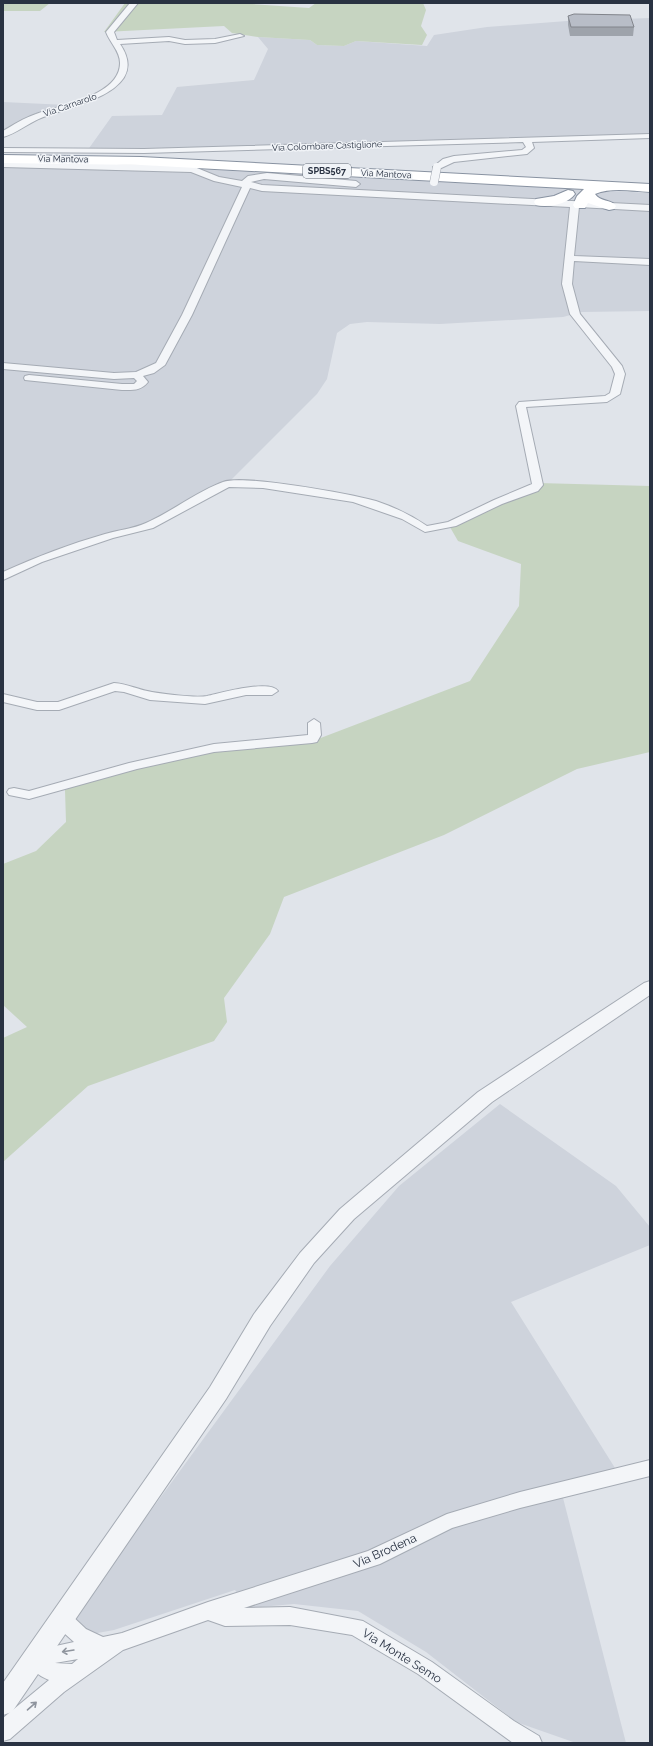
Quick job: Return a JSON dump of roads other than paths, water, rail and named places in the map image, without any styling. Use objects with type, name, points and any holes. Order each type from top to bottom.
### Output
[{"type":"highway","points":[[238,149],[238,154],[248,159],[312,166]]},
{"type":"highway","points":[[127,156],[203,156],[209,154],[213,150]]},
{"type":"highway","name":"Via Mantova","points":[[3,155],[127,156],[647,187]]},
{"type":"highway","name":"Via Mantova","points":[[3,158],[141,161],[539,183],[647,187]]},
{"type":"highway","points":[[539,183],[563,187],[568,191],[574,201]]},
{"type":"highway","points":[[542,202],[556,200],[574,201],[587,192],[602,188],[647,187]]},
{"type":"highway","points":[[587,192],[593,201],[609,206]]},
{"type":"street","name":"Via Carnarolo","points":[[3,135],[37,116],[99,96],[111,88],[119,80],[124,66],[122,52],[112,40],[110,32],[134,3]]},
{"type":"street","points":[[115,42],[169,39],[185,42],[215,41],[240,36]]},
{"type":"street","name":"Via Colombare Castiglione","points":[[3,150],[213,150],[650,136]]},
{"type":"street","points":[[202,173],[267,176],[400,189],[420,188],[434,182],[437,167],[446,161],[524,152],[530,148],[528,141]]},
{"type":"street","points":[[3,164],[192,169],[214,178],[269,188],[542,202]]},
{"type":"street","points":[[214,178],[236,174]]},
{"type":"street","points":[[3,366],[114,376],[137,375],[150,371],[160,365],[187,315],[247,185],[246,181],[251,178],[267,176]]},
{"type":"street","points":[[3,576],[38,560],[109,536],[149,526],[227,484],[243,482],[354,499],[373,504],[406,518],[425,529],[452,524],[498,502],[534,488],[538,485],[522,406],[523,404],[607,399],[614,394],[620,374],[617,366],[575,314],[567,284],[574,201],[609,206],[650,208]]},
{"type":"street","points":[[569,258],[650,262]]},
{"type":"street","points":[[3,376],[136,387],[143,382],[137,375]]},
{"type":"street","points":[[3,698],[37,706],[59,706],[114,687],[126,688],[150,696],[205,700],[246,691],[272,692]]},
{"type":"street","points":[[14,792],[29,795],[134,766],[214,748],[312,739],[315,735],[314,723]]},
{"type":"street","points":[[3,1704],[218,1393],[262,1320],[307,1258],[347,1214],[391,1175],[485,1097],[650,987]]},
{"type":"street","name":"Via Brodena","points":[[35,1658],[122,1642],[208,1611],[373,1558],[447,1522],[520,1500],[650,1468]]},
{"type":"street","name":"Via Monte Semo","points":[[208,1611],[225,1617],[290,1616],[356,1627],[425,1668],[507,1728],[532,1743]]},
{"type":"street","points":[[62,1619],[78,1635],[102,1646]]},
{"type":"street","name":"Via Brodena","points":[[3,1732],[42,1697],[87,1663],[122,1642]]},
{"type":"street","points":[[35,1658],[47,1671],[62,1674],[77,1672]]}]
